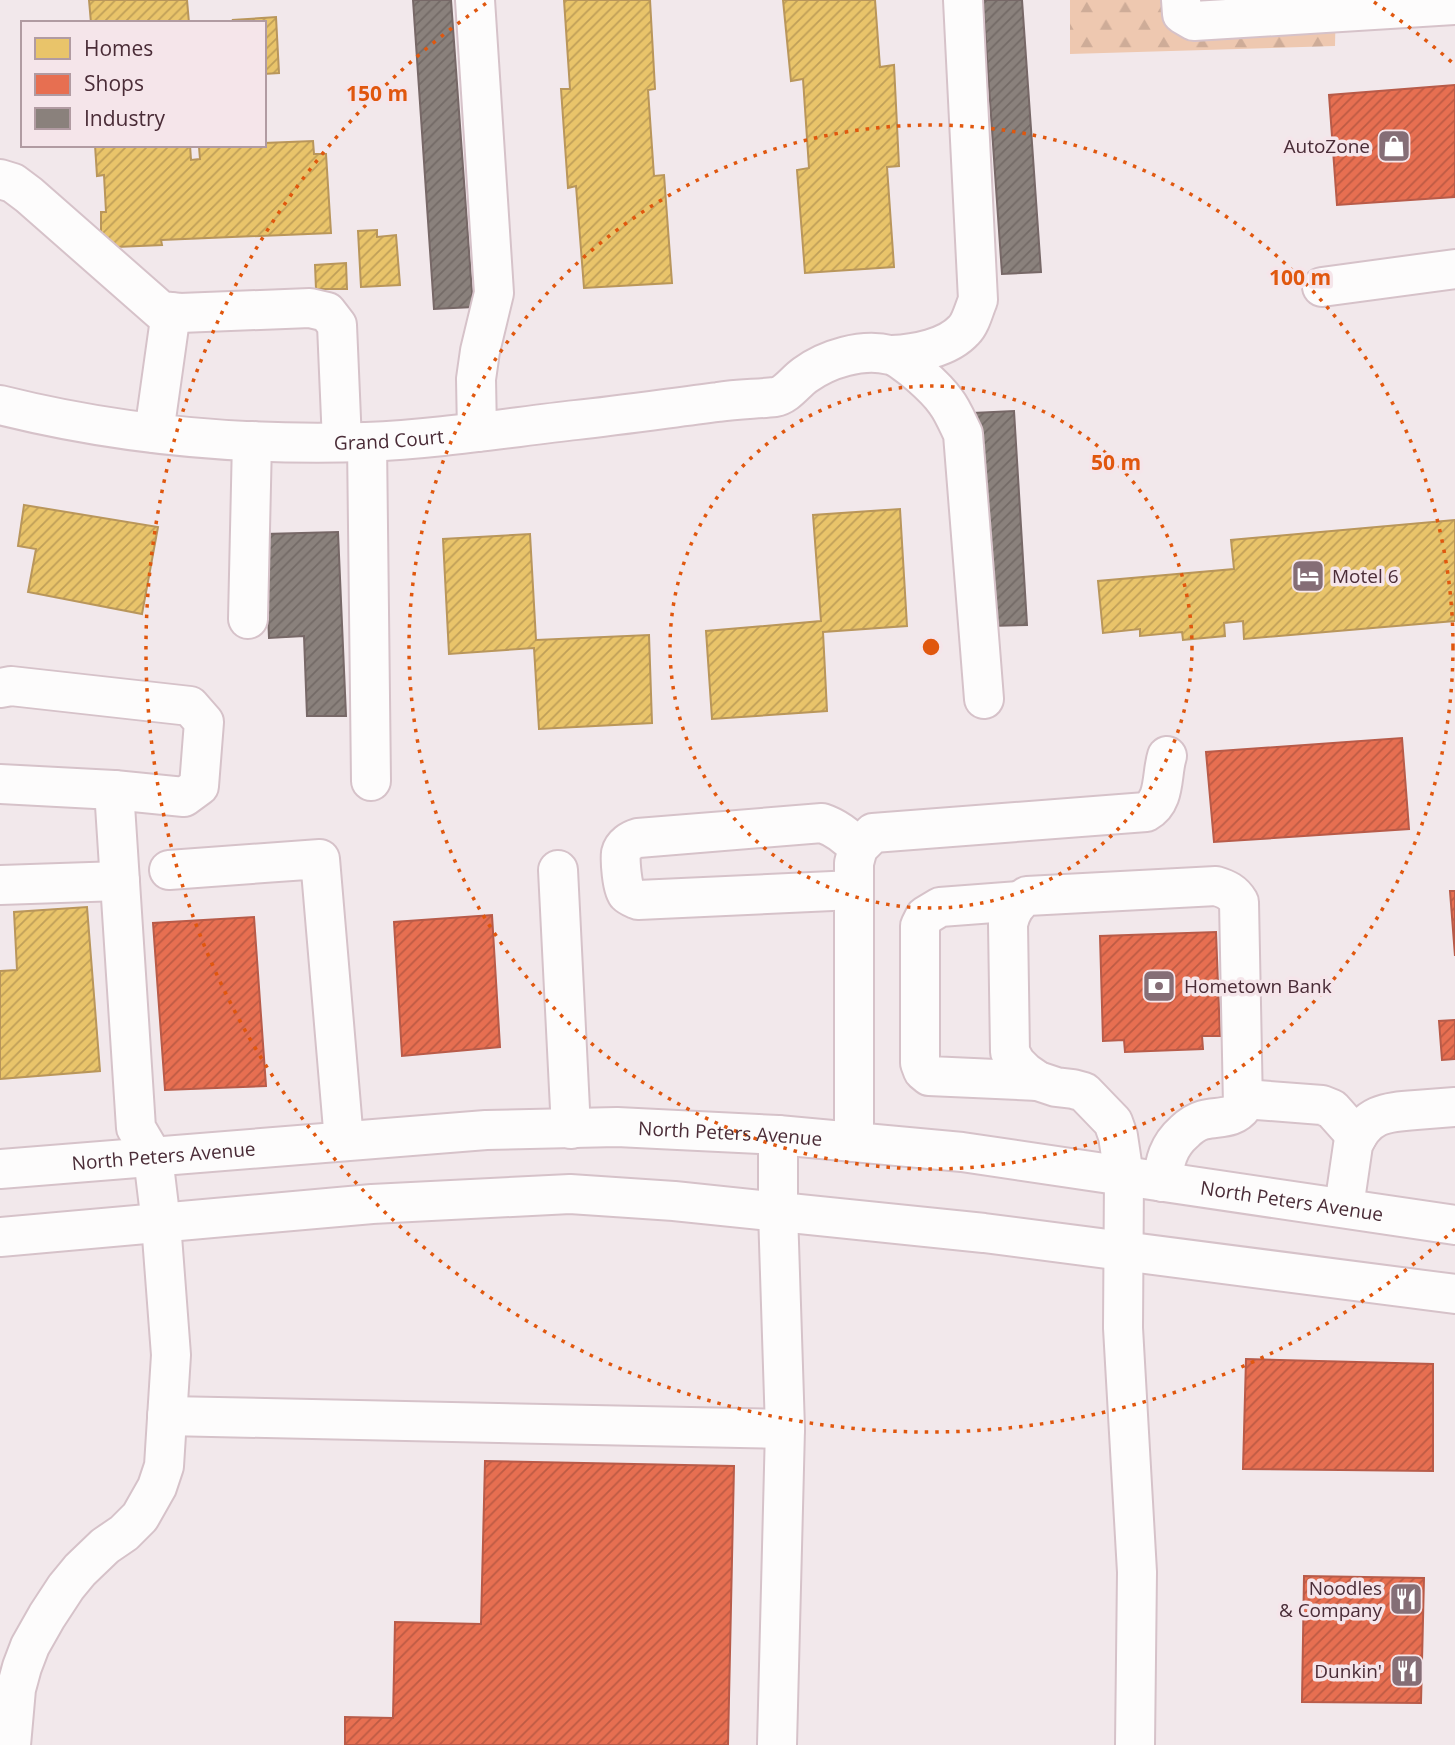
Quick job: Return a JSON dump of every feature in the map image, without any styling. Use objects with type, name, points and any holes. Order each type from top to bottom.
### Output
[{"type":"main road","points":[[475,0],[494,293],[476,379],[477,432]]},
{"type":"main road","points":[[892,355],[904,355],[937,347],[957,336],[966,329],[978,300],[963,0]]},
{"type":"main road","points":[[1181,0],[1182,14],[1194,21],[1455,5]]},
{"type":"main road","points":[[0,179],[13,183],[29,195],[161,311],[310,308],[327,312],[337,325],[355,442],[371,781]]},
{"type":"main road","points":[[1322,287],[1455,269]]},
{"type":"main road","points":[[154,433],[171,312]]},
{"type":"main road","name":"Grand Court","points":[[0,405],[59,418],[154,433],[252,441],[355,442],[477,432],[779,396],[805,375],[836,360],[869,354],[892,355]]},
{"type":"main road","points":[[892,355],[914,370],[940,394],[963,434],[984,699]]},
{"type":"main road","points":[[248,619],[252,441]]},
{"type":"main road","points":[[0,688],[11,685],[190,706],[204,722],[199,786],[184,797],[0,784]]},
{"type":"main road","points":[[854,1142],[854,863],[859,848],[873,833],[1146,812],[1158,799],[1167,756]]},
{"type":"main road","points":[[11,1745],[16,1689],[30,1646],[66,1587],[80,1570],[105,1546],[124,1533],[146,1508],[161,1476],[165,1454],[171,1355],[161,1223],[153,1157],[136,1128],[114,790]]},
{"type":"main road","points":[[854,890],[638,900],[630,897],[623,887],[621,854],[625,846],[638,838],[822,823],[836,829],[859,848]]},
{"type":"main road","points":[[169,870],[320,859],[344,1141]]},
{"type":"main road","points":[[558,870],[571,1129]]},
{"type":"main road","points":[[0,885],[120,881]]},
{"type":"main road","points":[[1038,1081],[1016,1063],[1010,1052],[1008,925],[1011,913],[1019,901],[1027,896],[1216,886],[1236,896],[1239,902],[1243,1106],[1230,1117],[1200,1120],[1175,1139],[1168,1150],[1162,1182]]},
{"type":"main road","points":[[1019,901],[940,907],[925,916],[920,926],[920,1063],[922,1071],[929,1076],[1038,1081],[1084,1092],[1112,1122],[1118,1136],[1124,1176],[1124,1328],[1137,1572],[1135,1745]]},
{"type":"main road","points":[[1244,1099],[1322,1105],[1332,1109],[1357,1137]]},
{"type":"main road","points":[[1344,1207],[1353,1145],[1366,1124],[1376,1116],[1390,1111],[1455,1107]]},
{"type":"main road","name":"North Peters Avenue","points":[[0,1169],[486,1130],[617,1128],[778,1135],[962,1152],[1455,1224]]},
{"type":"main road","points":[[777,1745],[785,1429],[778,1135]]},
{"type":"main road","points":[[0,1237],[372,1204],[570,1194],[674,1201],[984,1233],[1455,1294]]},
{"type":"main road","points":[[167,1416],[785,1429]]},
{"type":"green space","points":[[1070,0],[1336,0],[1335,46],[1070,54]]},
{"type":"building: Homes","points":[[89,0],[187,0],[189,21],[91,21]]},
{"type":"building: Homes","points":[[564,0],[650,0],[655,89],[648,90],[654,176],[664,175],[672,283],[584,288],[576,186],[568,188],[561,89],[570,89]]},
{"type":"building: Homes","points":[[783,0],[875,0],[880,67],[894,65],[899,166],[887,167],[894,267],[805,273],[797,170],[809,168],[803,79],[791,81]]},
{"type":"building: Homes","points":[[276,17],[279,73],[266,74],[266,21],[233,20]]},
{"type":"building: Homes","points":[[313,141],[314,154],[326,154],[331,233],[161,240],[162,245],[116,247],[101,233],[101,212],[106,212],[104,175],[97,176],[95,147],[190,147],[191,160],[200,159],[199,147],[266,147],[266,143]]},
{"type":"building: Homes","points":[[377,230],[377,237],[396,235],[400,285],[361,287],[358,231]]},
{"type":"building: Homes","points":[[346,263],[347,289],[316,289],[315,265]]},
{"type":"building: Homes","points":[[24,505],[158,527],[142,614],[28,592],[36,549],[18,546]]},
{"type":"building: Homes","points":[[900,509],[907,626],[823,632],[827,711],[712,719],[706,631],[821,621],[813,515]]},
{"type":"building: Homes","name":"Motel 6","points":[[1455,520],[1455,621],[1244,639],[1243,621],[1224,623],[1225,636],[1183,640],[1182,632],[1140,636],[1140,629],[1103,633],[1098,581],[1234,569],[1231,540]]},
{"type":"building: Homes","points":[[530,534],[536,640],[649,635],[652,723],[539,729],[534,648],[449,654],[443,539]]},
{"type":"building: Homes","points":[[87,907],[100,1071],[0,1079],[0,971],[17,970],[14,912]]},
{"type":"building: Shops","name":"AutoZone","points":[[1455,85],[1455,197],[1337,205],[1329,95]]},
{"type":"building: Shops","points":[[1402,738],[1409,829],[1214,842],[1206,752]]},
{"type":"building: Shops","points":[[1450,891],[1455,891],[1455,956]]},
{"type":"building: Shops","points":[[492,915],[500,1047],[402,1056],[394,922]]},
{"type":"building: Shops","points":[[254,917],[266,1086],[165,1090],[153,923]]},
{"type":"building: Shops","name":"Hometown Bank","points":[[1216,932],[1220,1036],[1202,1036],[1203,1049],[1125,1052],[1124,1040],[1103,1041],[1100,936]]},
{"type":"building: Shops","points":[[1455,1020],[1455,1059],[1442,1060],[1439,1021]]},
{"type":"building: Shops","points":[[1246,1359],[1433,1364],[1433,1471],[1243,1469]]},
{"type":"building: Shops","points":[[485,1461],[734,1466],[728,1745],[345,1745],[345,1717],[393,1718],[395,1622],[481,1624]]},
{"type":"building: Shops","points":[[1304,1576],[1424,1578],[1421,1703],[1302,1702]]},
{"type":"building: Industry","points":[[413,0],[451,0],[473,307],[434,309]]},
{"type":"building: Industry","points":[[983,0],[1022,0],[1041,272],[1002,274]]},
{"type":"building: Industry","points":[[1014,411],[1027,625],[989,626],[973,413]]},
{"type":"building: Industry","points":[[338,532],[346,716],[307,716],[304,636],[269,638],[265,534]]},
{"type":"place","name":"AutoZone","points":[[1394,146]]},
{"type":"place","name":"Motel 6","points":[[1308,576]]},
{"type":"place","name":"Hometown Bank","points":[[1159,986]]},
{"type":"place","name":"Noodles & Company","points":[[1406,1599]]},
{"type":"place","name":"Dunkin'","points":[[1407,1671]]}]
